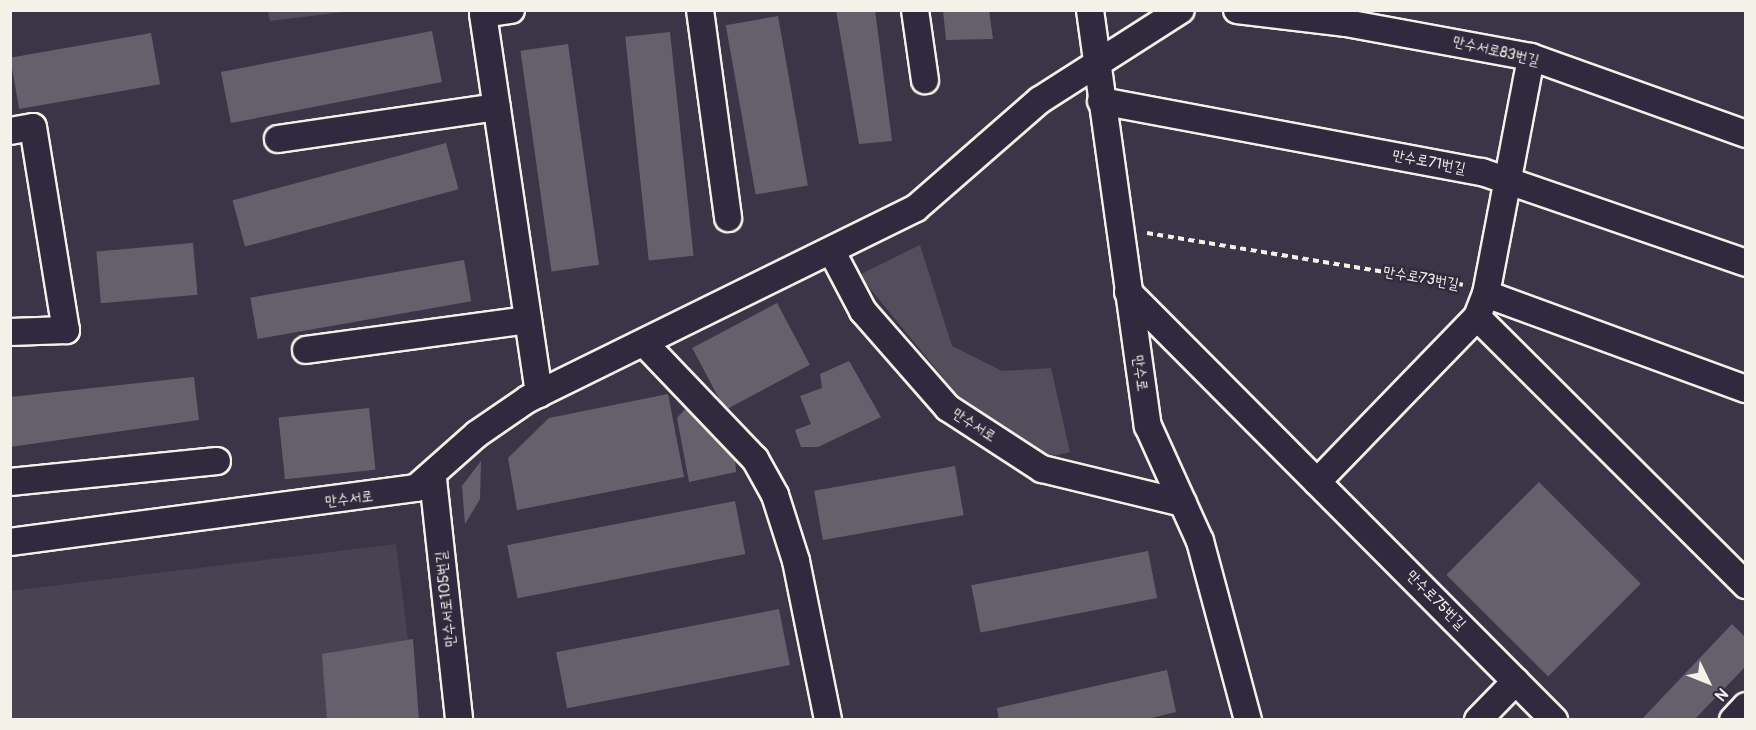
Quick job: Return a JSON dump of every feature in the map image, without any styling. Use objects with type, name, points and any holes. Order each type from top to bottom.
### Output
[{"type":"street","points":[[511,10],[483,14],[539,394]]},
{"type":"street","points":[[700,10],[728,218]]},
{"type":"street","points":[[915,10],[925,80]]},
{"type":"street","name":"만수로","points":[[1090,10],[1118,229],[1148,426],[1200,541],[1248,720]]},
{"type":"street","name":"만수서로83번길","points":[[1237,10],[1346,23],[1531,57],[1746,134]]},
{"type":"street","name":"만수서로","points":[[10,542],[395,494],[433,479],[490,423],[539,394],[832,252],[916,208],[1040,100],[1170,13]]},
{"type":"street","points":[[1317,482],[1481,305],[1531,57]]},
{"type":"street","name":"만수로71번길","points":[[1101,101],[1508,180],[1746,263]]},
{"type":"street","points":[[278,139],[497,107]]},
{"type":"street","points":[[10,131],[33,127],[66,330],[10,332]]},
{"type":"street","name":"만수서로","points":[[832,252],[863,311],[948,408],[1042,469],[1183,503]]},
{"type":"street","name":"만수로75번길","points":[[1128,292],[1554,720]]},
{"type":"street","points":[[1481,305],[1746,389]]},
{"type":"street","points":[[1481,305],[1746,585]]},
{"type":"street","points":[[306,350],[528,320]]},
{"type":"street","points":[[644,343],[755,459],[775,495],[796,561],[828,720]]},
{"type":"street","points":[[10,482],[217,461]]},
{"type":"street","name":"만수서로105번길","points":[[433,479],[459,720]]},
{"type":"street","points":[[1478,720],[1516,681]]},
{"type":"street","points":[[1732,720],[1746,706]]},
{"type":"path","name":"만수로73번길","points":[[1118,229],[1456,282],[1481,305]]},
{"type":"shaded area","points":[[268,10],[351,11],[270,21]]},
{"type":"shaded area","points":[[920,245],[952,346],[1002,371],[1051,368],[1070,452],[1040,459],[973,414],[859,275]]},
{"type":"shaded area","points":[[396,544],[418,719],[11,719],[10,591]]},
{"type":"building","points":[[836,10],[875,10],[892,141],[859,144]]},
{"type":"building","points":[[943,10],[989,10],[993,39],[946,40]]},
{"type":"building","points":[[778,16],[808,185],[756,195],[726,25]]},
{"type":"building","points":[[432,31],[442,82],[231,123],[221,72]]},
{"type":"building","points":[[670,32],[694,256],[649,260],[625,37]]},
{"type":"building","points":[[151,33],[160,84],[19,109],[10,58]]},
{"type":"building","points":[[568,44],[599,265],[552,272],[520,51]]},
{"type":"building","points":[[446,143],[458,189],[245,247],[233,200]]},
{"type":"building","points":[[193,243],[198,295],[101,303],[96,251]]},
{"type":"building","points":[[464,260],[471,301],[258,339],[250,298]]},
{"type":"building","points":[[777,303],[810,365],[725,410],[692,348]]},
{"type":"building","points":[[849,361],[881,417],[818,447],[801,447],[795,430],[811,424],[800,396],[822,388],[820,374]]},
{"type":"building","points":[[194,377],[199,420],[10,447],[10,397]]},
{"type":"building","points":[[668,394],[684,477],[517,510],[508,458],[549,418]]},
{"type":"building","points":[[689,405],[735,459],[736,472],[689,482],[677,418]]},
{"type":"building","points":[[369,408],[375,470],[285,479],[278,418]]},
{"type":"building","points":[[481,461],[480,499],[465,524],[462,486]]},
{"type":"building","points":[[955,466],[964,515],[823,540],[814,491]]},
{"type":"building","points":[[1539,482],[1641,584],[1548,676],[1446,575]]},
{"type":"building","points":[[735,501],[745,554],[518,598],[507,545]]},
{"type":"building","points":[[1148,551],[1157,598],[980,632],[971,585]]},
{"type":"building","points":[[779,609],[790,665],[567,708],[556,652]]},
{"type":"building","points":[[1732,624],[1746,638],[1746,666],[1694,720],[1641,720]]},
{"type":"building","points":[[413,639],[419,720],[327,720],[322,654]]},
{"type":"building","points":[[1167,670],[1176,712],[1143,720],[999,720],[997,708]]}]
